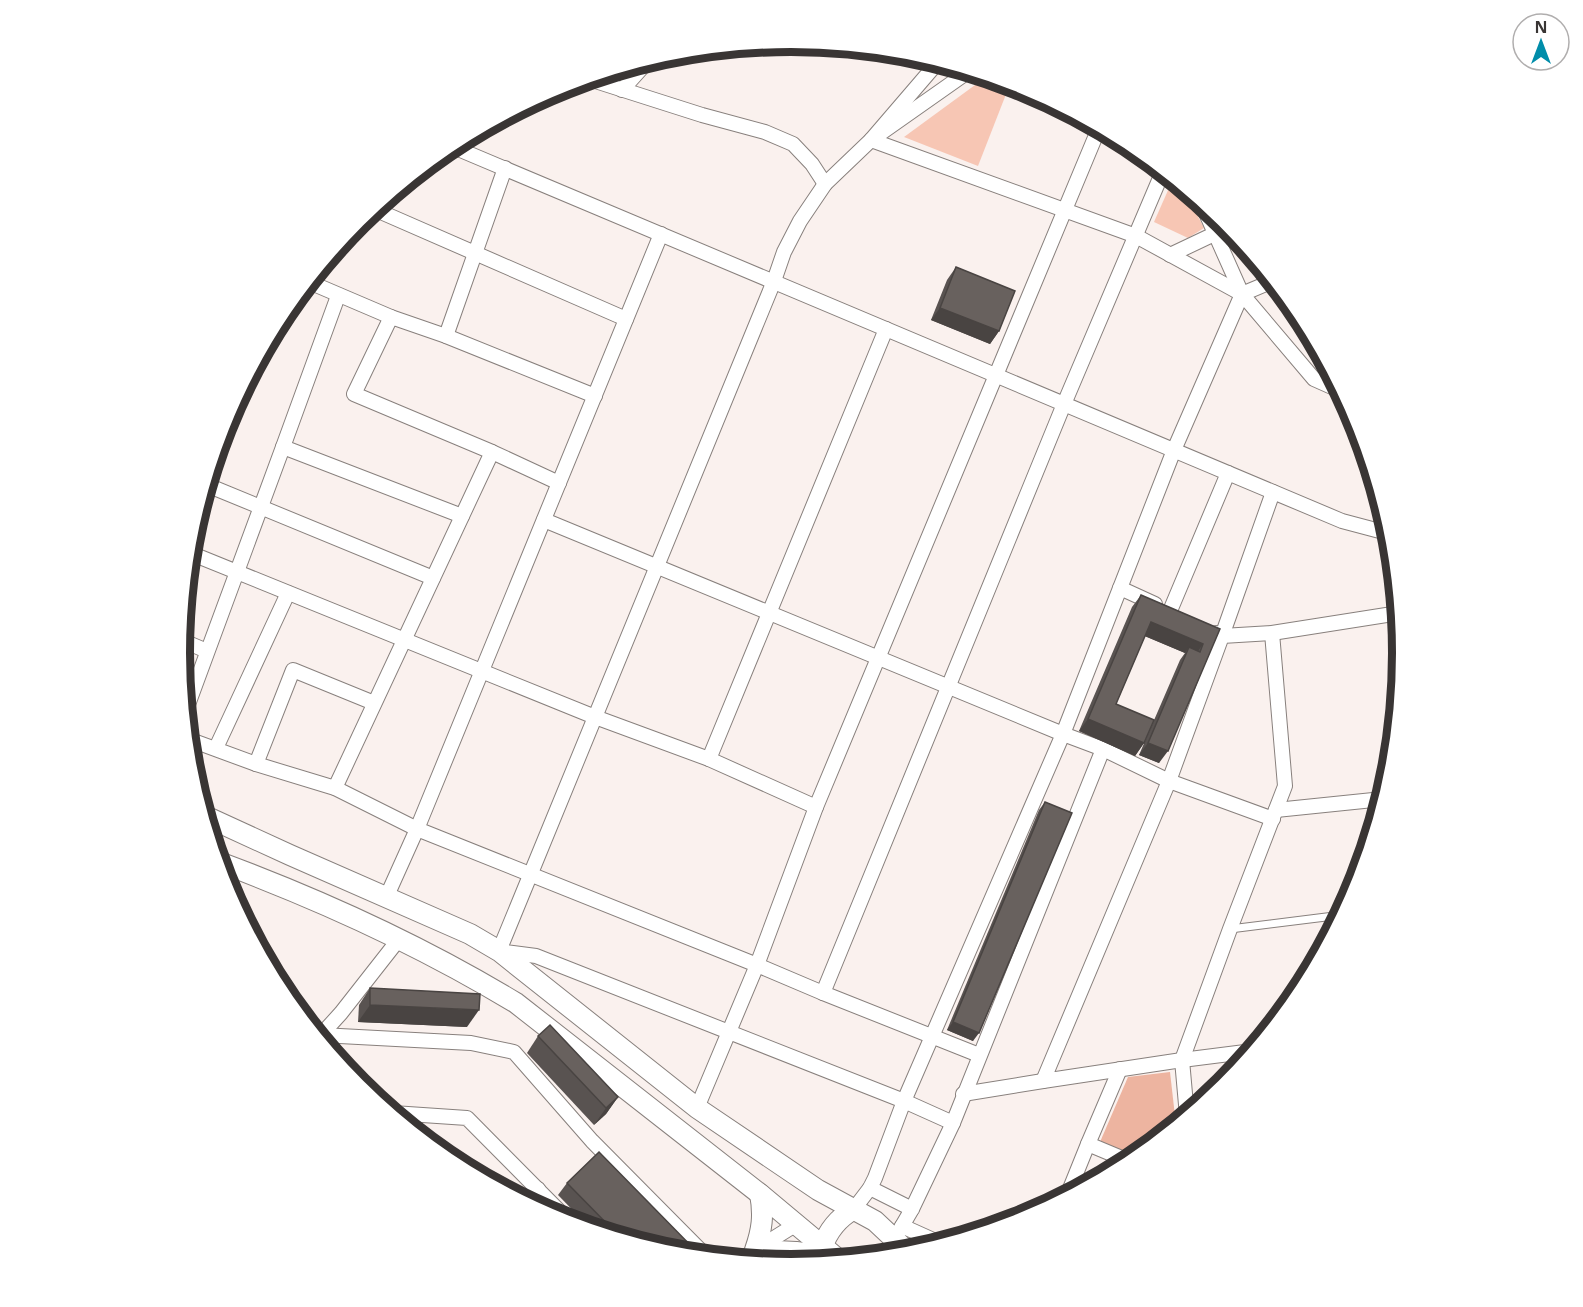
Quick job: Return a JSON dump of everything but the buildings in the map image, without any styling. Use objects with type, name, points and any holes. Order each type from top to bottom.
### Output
[{"type":"street","points":[[499,951],[784,252],[800,220],[825,184],[871,140],[932,69]]},
{"type":"street","points":[[622,90],[638,73]]},
{"type":"street","points":[[871,140],[961,77]]},
{"type":"street","points":[[601,83],[765,132],[793,144],[812,164],[825,184]]},
{"type":"street","points":[[697,1108],[757,965],[816,807],[1096,135]]},
{"type":"street","points":[[871,140],[1136,236],[1242,294]]},
{"type":"street","points":[[463,151],[1342,521],[1380,531]]},
{"type":"street","points":[[446,336],[505,168]]},
{"type":"street","points":[[823,993],[1064,404],[1160,179]]},
{"type":"street","points":[[384,213],[626,319]]},
{"type":"street","points":[[1212,226],[1242,294],[1314,379],[1330,386]]},
{"type":"street","points":[[1170,255],[1216,233]]},
{"type":"street","points":[[386,897],[417,829],[661,234]]},
{"type":"street","points":[[832,1253],[825,1239],[834,1225],[846,1213],[854,1209],[870,1188],[904,1101],[1063,734],[1173,450],[1242,294],[1265,284]]},
{"type":"street","points":[[317,286],[595,396]]},
{"type":"street","points":[[192,693],[338,296]]},
{"type":"street","points":[[391,317],[354,394],[559,483]]},
{"type":"street","points":[[709,759],[886,329]]},
{"type":"street","points":[[284,447],[462,516]]},
{"type":"street","points":[[334,788],[492,452]]},
{"type":"street","points":[[1120,588],[1175,614],[1228,473]]},
{"type":"street","points":[[214,488],[433,578]]},
{"type":"street","points":[[1043,1081],[1169,781],[1273,492]]},
{"type":"street","points":[[544,520],[1103,749],[1169,781],[1274,815],[1374,800]]},
{"type":"street","points":[[199,557],[595,717],[709,759],[816,807]]},
{"type":"street","points":[[216,748],[288,592]]},
{"type":"street","points":[[1201,626],[1222,636],[1272,633],[1391,614]]},
{"type":"street","points":[[1186,1106],[1182,1060],[1285,786],[1272,633]]},
{"type":"street","points":[[190,644],[207,651]]},
{"type":"street","points":[[256,764],[293,670],[374,703]]},
{"type":"street","points":[[197,741],[256,764],[334,788],[417,829],[979,1055]]},
{"type":"street","points":[[894,1241],[953,1123],[1103,749]]},
{"type":"street","points":[[214,820],[470,934],[499,951],[697,1108],[818,1190],[875,1221],[894,1241],[913,1242]]},
{"type":"street","points":[[229,866],[277,883],[399,939],[516,1004],[760,1194],[829,1253]]},
{"type":"street","points":[[325,1031],[399,939]]},
{"type":"street","points":[[499,951],[536,956],[904,1101],[953,1123]]},
{"type":"street","points":[[329,1036],[471,1043],[514,1052],[592,1141],[697,1246]]},
{"type":"street","points":[[963,1094],[1241,1052]]},
{"type":"street","points":[[1071,1185],[1120,1069]]},
{"type":"street","points":[[406,1114],[467,1118],[554,1205]]},
{"type":"street","points":[[1088,1144],[1119,1157]]},
{"type":"street","points":[[870,1188],[912,1209]]},
{"type":"street","points":[[532,1196],[538,1189]]},
{"type":"street","points":[[749,1253],[760,1236],[763,1222],[760,1194]]},
{"type":"street","points":[[751,1253],[795,1225]]},
{"type":"street","points":[[772,1254],[808,1254]]},
{"type":"lane","points":[[1230,929],[1332,916]]},
{"type":"shaded area","points":[[979,82],[1007,92],[978,166],[904,137]]},
{"type":"shaded area","points":[[1169,187],[1193,207],[1204,228],[1188,238],[1154,222]]},
{"type":"shaded area","points":[[1170,1072],[1175,1116],[1126,1152],[1100,1142],[1128,1077]]}]
